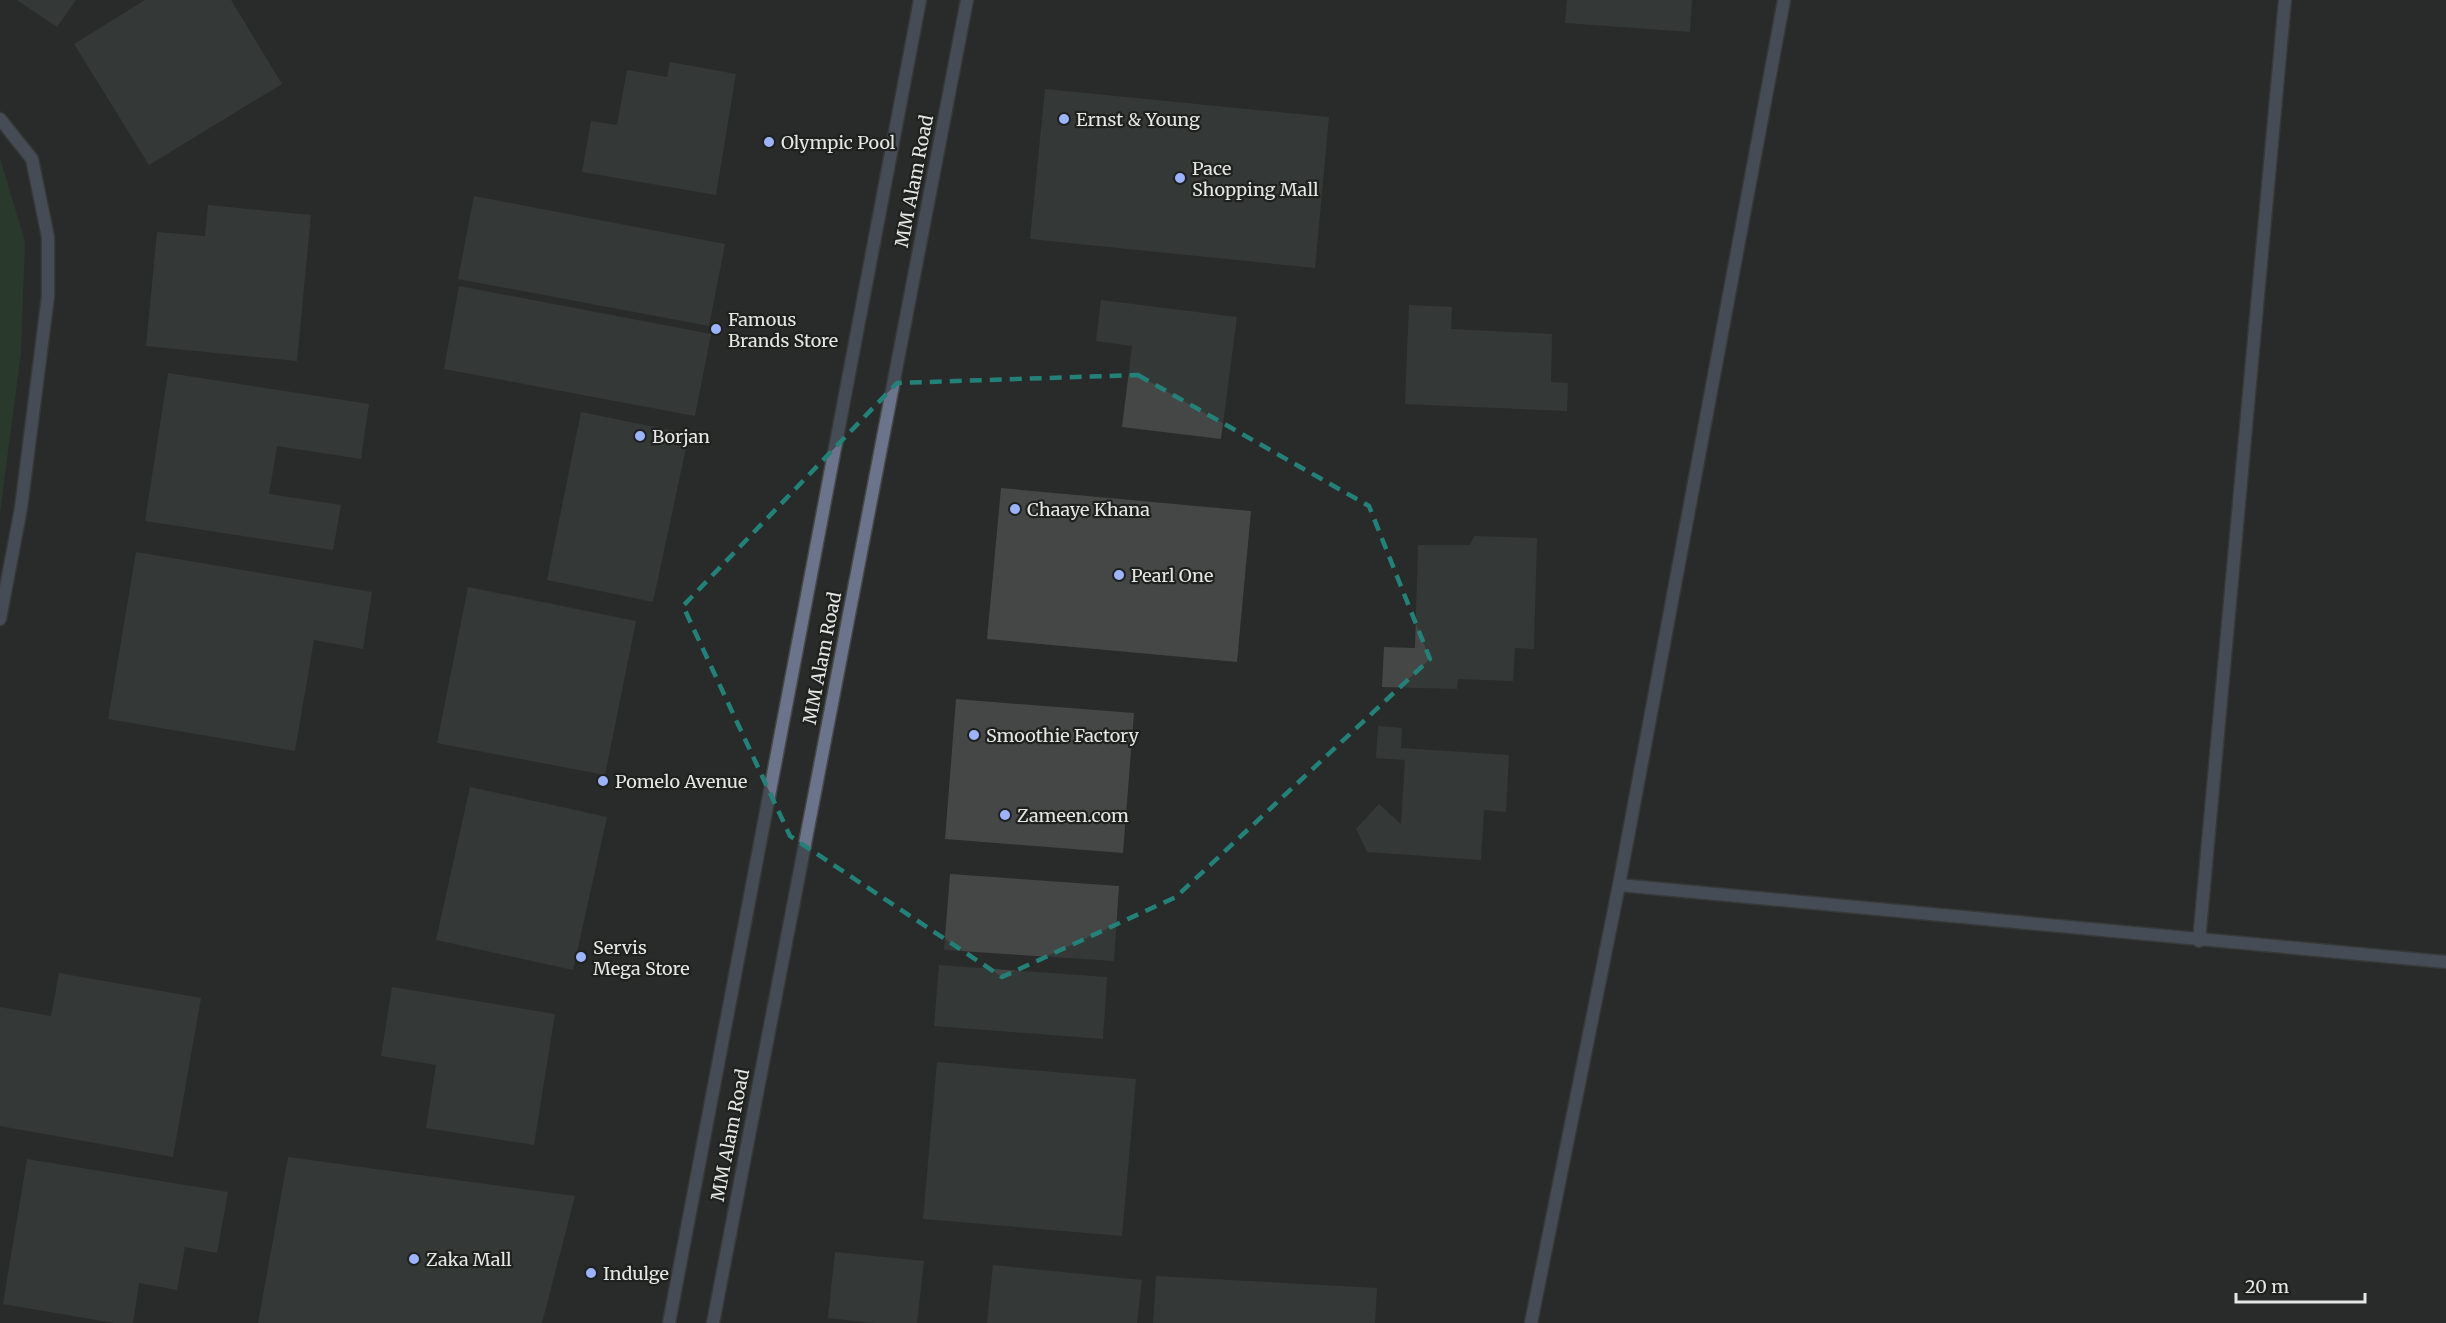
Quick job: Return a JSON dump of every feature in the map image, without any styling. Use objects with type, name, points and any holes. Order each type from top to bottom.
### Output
[{"type":"street","name":"MM Alam Road","points":[[669,1323],[920,0]]},
{"type":"street","name":"MM Alam Road","points":[[713,1323],[967,0]]},
{"type":"street","points":[[1531,1323],[1619,885],[1784,0]]},
{"type":"street","points":[[2199,941],[2285,0]]},
{"type":"street","points":[[0,119],[32,159],[48,237],[48,296],[21,508],[0,619]]},
{"type":"street","points":[[1619,885],[2199,941],[2446,962]]},
{"type":"highlighted area","points":[[1138,375],[1369,506],[1430,659],[1176,897],[1002,977],[790,836],[683,606],[897,383]]},
{"type":"green space","points":[[0,158],[25,242],[21,353],[0,513]]},
{"type":"building","points":[[17,0],[76,0],[57,27]]},
{"type":"building","points":[[145,0],[231,0],[282,84],[149,165],[74,44]]},
{"type":"building","points":[[1567,0],[1692,0],[1690,32],[1565,23]]},
{"type":"building","points":[[670,62],[736,74],[716,195],[582,172],[591,121],[617,125],[627,70],[667,77]]},
{"type":"building","name":"Pace Shopping Mall","points":[[1045,89],[1329,117],[1315,268],[1030,239]]},
{"type":"building","points":[[474,196],[725,244],[709,326],[458,279]]},
{"type":"building","points":[[208,205],[311,215],[297,361],[146,346],[157,232],[205,236]]},
{"type":"building","points":[[459,286],[711,334],[695,416],[444,369]]},
{"type":"building","points":[[1101,300],[1237,317],[1221,439],[1122,427],[1132,346],[1096,341]]},
{"type":"building","points":[[1409,305],[1452,307],[1451,329],[1552,334],[1551,382],[1568,383],[1567,411],[1405,404]]},
{"type":"building","points":[[168,373],[369,404],[361,459],[277,446],[269,494],[341,505],[333,550],[145,521]]},
{"type":"building","points":[[581,412],[689,434],[653,602],[547,580]]},
{"type":"building","name":"Pearl One","points":[[1001,488],[1251,511],[1237,662],[987,639]]},
{"type":"building","points":[[1474,536],[1537,538],[1534,649],[1515,648],[1513,681],[1458,679],[1457,689],[1382,687],[1384,647],[1415,648],[1418,545],[1470,545]]},
{"type":"building","points":[[136,552],[372,592],[363,649],[314,640],[295,751],[108,719]]},
{"type":"building","points":[[468,587],[636,621],[605,775],[437,743]]},
{"type":"building","points":[[956,699],[1134,713],[1123,853],[945,839]]},
{"type":"building","points":[[1378,726],[1402,728],[1401,748],[1509,755],[1506,812],[1484,810],[1481,860],[1367,852],[1356,829],[1379,804],[1401,824],[1405,760],[1376,758]]},
{"type":"building","points":[[470,787],[607,817],[573,970],[436,940]]},
{"type":"building","points":[[950,874],[1119,886],[1114,961],[944,950]]},
{"type":"building","points":[[939,965],[1107,977],[1103,1039],[934,1026]]},
{"type":"building","points":[[59,973],[201,998],[173,1157],[0,1126],[0,1007],[51,1016]]},
{"type":"building","points":[[392,987],[555,1014],[534,1145],[426,1128],[436,1065],[381,1056]]},
{"type":"building","points":[[937,1062],[1136,1079],[1122,1236],[923,1219]]},
{"type":"building","name":"Zaka Mall","points":[[288,1157],[575,1196],[542,1323],[258,1323]]},
{"type":"building","points":[[27,1159],[228,1192],[217,1253],[185,1247],[177,1290],[139,1283],[133,1323],[114,1323],[3,1304]]},
{"type":"building","points":[[835,1252],[924,1261],[917,1323],[874,1323],[828,1318]]},
{"type":"building","points":[[993,1265],[1142,1280],[1137,1323],[987,1323]]},
{"type":"building","points":[[1156,1276],[1377,1288],[1375,1323],[1153,1323]]},
{"type":"place","name":"Ernst & Young","points":[[1064,119]]},
{"type":"place","name":"Olympic Pool","points":[[769,142]]},
{"type":"place","name":"Pace Shopping Mall","points":[[1180,178]]},
{"type":"place","name":"Famous Brands Store","points":[[716,329]]},
{"type":"place","name":"Borjan","points":[[640,436]]},
{"type":"place","name":"Chaaye Khana","points":[[1015,509]]},
{"type":"place","name":"Pearl One","points":[[1119,575]]},
{"type":"place","name":"Smoothie Factory","points":[[974,735]]},
{"type":"place","name":"Pomelo Avenue","points":[[603,781]]},
{"type":"place","name":"Zameen.com","points":[[1005,815]]},
{"type":"place","name":"Servis Mega Store","points":[[581,957]]},
{"type":"place","name":"Zaka Mall","points":[[414,1259]]},
{"type":"place","name":"Indulge","points":[[591,1273]]}]
